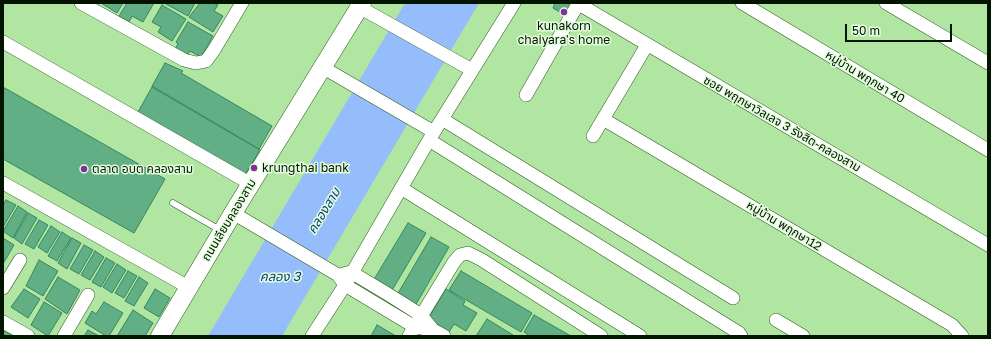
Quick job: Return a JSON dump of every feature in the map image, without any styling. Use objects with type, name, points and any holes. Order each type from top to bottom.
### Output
[{"type":"main road","name":"ถนนเลียบคลองสาม","points":[[160,336],[190,288],[233,213],[361,5]]},
{"type":"street","points":[[81,3],[184,60],[196,63],[206,61],[242,3]]},
{"type":"street","points":[[312,336],[339,277],[351,272],[431,136],[514,3]]},
{"type":"street","points":[[526,94],[577,3]]},
{"type":"street","name":"ซอย พฤกษาวิลเลจ 3 รังสิต-คลองสาม","points":[[577,3],[988,245]]},
{"type":"street","points":[[886,3],[988,63]]},
{"type":"street","points":[[361,5],[383,20],[472,70]]},
{"type":"street","name":"หมู่บ้าน พฤกษา 40","points":[[750,5],[988,150]]},
{"type":"street","points":[[3,42],[251,184]]},
{"type":"street","points":[[593,136],[647,45]]},
{"type":"street","points":[[322,68],[416,121],[431,136],[739,333],[741,336]]},
{"type":"street","points":[[442,119],[733,298]]},
{"type":"street","name":"หมู่บ้าน พฤกษา12","points":[[603,119],[952,325],[962,336]]},
{"type":"street","points":[[3,183],[190,288]]},
{"type":"street","points":[[400,188],[640,336]]},
{"type":"street","points":[[233,213],[339,277],[412,331],[439,333]]},
{"type":"street","points":[[412,331],[454,262],[460,255],[468,253],[482,260],[601,336]]},
{"type":"street","points":[[3,288],[20,260]]},
{"type":"street","points":[[351,272],[421,315],[439,333]]},
{"type":"street","points":[[64,336],[88,295]]},
{"type":"street","points":[[776,320],[803,336]]},
{"type":"street","points":[[3,322],[28,336]]},
{"type":"lane","points":[[173,203],[222,232]]},
{"type":"water","name":"คลอง 3","points":[[405,3],[479,3],[282,336],[208,336]]},
{"type":"building","points":[[101,3],[123,3],[117,13]]},
{"type":"building","points":[[127,3],[154,3],[143,22],[132,16],[129,22],[119,16]]},
{"type":"building","points":[[164,3],[195,3],[188,16]]},
{"type":"building","points":[[200,3],[213,3],[218,5],[214,11],[223,16],[213,32],[189,17]]},
{"type":"building","name":"kunakorn chaiyara's home","points":[[555,3],[572,3],[566,16],[553,8]]},
{"type":"building","points":[[162,5],[186,19],[172,41],[158,32],[161,27],[152,22]]},
{"type":"building","points":[[188,22],[213,36],[201,57],[190,51],[186,57],[174,51],[178,44],[176,42]]},
{"type":"building","points":[[165,63],[183,71],[181,73],[272,126],[259,149],[152,86]]},
{"type":"building","name":"ตลาด อบต คลองสาม","points":[[3,87],[165,179],[134,233],[3,159]]},
{"type":"building","points":[[152,87],[260,150],[245,175],[138,112]]},
{"type":"building","points":[[6,200],[16,205],[3,227],[3,205]]},
{"type":"building","points":[[18,206],[27,212],[13,238],[3,231]]},
{"type":"building","points":[[28,213],[37,218],[22,244],[14,238]]},
{"type":"building","points":[[39,220],[48,225],[34,249],[25,244]]},
{"type":"building","points":[[408,223],[426,233],[391,292],[373,281]]},
{"type":"building","points":[[51,226],[60,232],[47,253],[38,247]]},
{"type":"building","points":[[62,232],[71,238],[57,261],[48,256]]},
{"type":"building","points":[[431,237],[449,247],[415,306],[397,295]]},
{"type":"building","points":[[3,238],[14,245],[3,264]]},
{"type":"building","points":[[72,238],[81,243],[67,269],[58,263]]},
{"type":"building","points":[[84,245],[93,250],[79,274],[70,269]]},
{"type":"building","points":[[95,251],[104,257],[90,280],[81,275]]},
{"type":"building","points":[[106,258],[115,263],[101,287],[92,282]]},
{"type":"building","points":[[39,260],[58,271],[43,296],[26,286]]},
{"type":"building","points":[[117,264],[126,270],[112,293],[103,287]]},
{"type":"building","points":[[128,271],[137,276],[124,298],[115,293]]},
{"type":"building","points":[[461,271],[532,313],[521,332],[449,290]]},
{"type":"building","points":[[58,277],[80,290],[67,314],[45,299]]},
{"type":"building","points":[[139,277],[148,283],[134,306],[125,301]]},
{"type":"building","points":[[24,289],[40,299],[28,318],[11,307]]},
{"type":"building","points":[[155,289],[170,298],[159,317],[144,308]]},
{"type":"building","points":[[446,289],[465,301],[463,305],[477,313],[466,331],[454,324],[449,332],[428,319]]},
{"type":"building","points":[[44,302],[62,313],[48,336],[31,325]]},
{"type":"building","points":[[104,302],[123,313],[109,336],[106,336],[85,323],[92,311],[96,314]]},
{"type":"building","points":[[133,310],[153,323],[145,336],[117,336]]},
{"type":"building","points":[[534,315],[571,336],[530,336],[524,332]]},
{"type":"building","points":[[487,319],[513,335],[513,336],[476,336]]},
{"type":"building","points":[[377,325],[396,336],[371,336]]},
{"type":"building","points":[[3,330],[14,336],[3,336]]},
{"type":"building","points":[[88,330],[99,336],[84,336]]},
{"type":"place","name":"kunakorn chaiyara's home","points":[[564,12]]},
{"type":"place","name":"krungthai bank","points":[[254,168]]},
{"type":"place","name":"ตลาด อบต คลองสาม","points":[[84,169]]},
{"type":"water label","name":"คลองสาม","points":[[324,211]]}]
